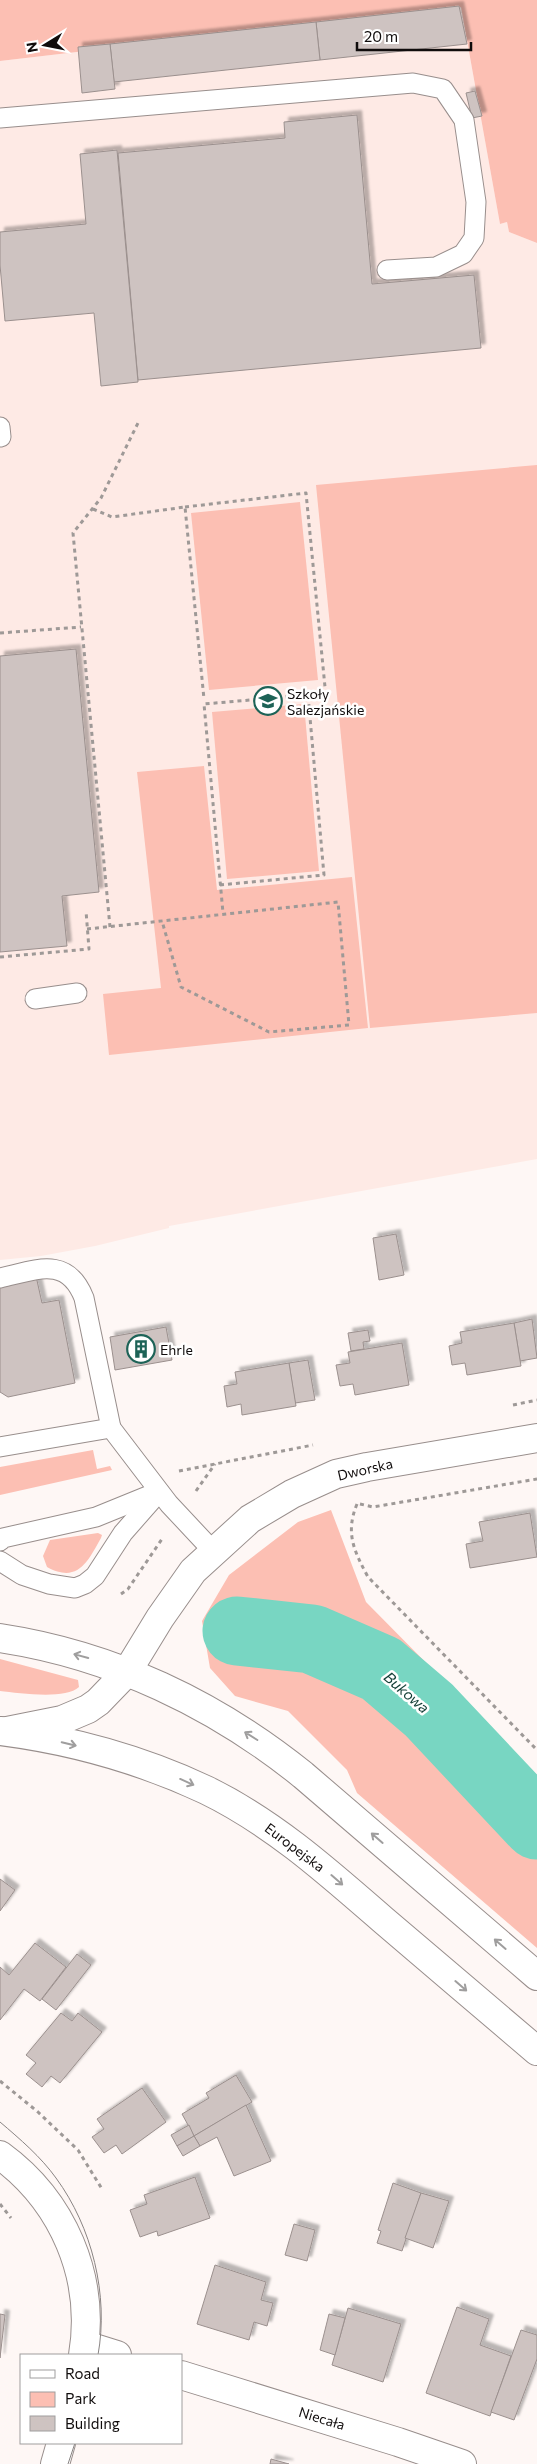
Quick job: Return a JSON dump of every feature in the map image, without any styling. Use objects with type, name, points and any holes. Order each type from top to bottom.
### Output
[{"type":"main road","name":"Dworska","points":[[127,1672],[193,1571],[250,1519],[273,1504],[336,1474],[537,1438]]},
{"type":"main road","points":[[0,1638],[68,1653],[127,1672],[196,1702],[269,1747],[537,1976]]},
{"type":"main road","name":"Europejska","points":[[2,1731],[49,1724],[75,1716],[98,1702],[127,1672]]},
{"type":"main road","name":"Europejska","points":[[2,1731],[77,1746],[142,1764],[207,1791],[239,1808],[283,1836],[323,1867],[537,2051]]},
{"type":"main road","points":[[0,2155],[27,2177],[38,2189],[53,2208],[66,2231],[81,2278],[85,2302],[84,2350],[110,2354]]},
{"type":"main road","name":"Niecała","points":[[182,2375],[398,2442],[462,2464]]},
{"type":"main road","points":[[55,2464],[61,2444]]},
{"type":"lane","points":[[0,118],[413,83],[443,89],[464,120],[476,202],[474,238],[463,254],[436,267],[386,270]]},
{"type":"lane","points":[[35,999],[77,993]]},
{"type":"lane","points":[[0,1278],[49,1268],[65,1272],[78,1283],[84,1298],[111,1428],[159,1492],[213,1551]]},
{"type":"lane","points":[[0,1447],[111,1428]]},
{"type":"lane","points":[[0,1541],[3,1538],[30,1530],[96,1517],[159,1492]]},
{"type":"lane","points":[[0,1561],[22,1575],[49,1584],[75,1588],[85,1584],[95,1576],[124,1533],[159,1492]]},
{"type":"path","points":[[110,927],[73,533],[93,508],[139,420]]},
{"type":"path","points":[[93,508],[112,517],[306,492],[325,688]]},
{"type":"path","points":[[185,507],[204,699]]},
{"type":"path","points":[[0,633],[82,627]]},
{"type":"path","points":[[220,885],[324,875],[308,695],[204,704],[220,885],[223,914]]},
{"type":"path","points":[[87,929],[338,902],[348,1025],[269,1032],[181,987],[162,921]]},
{"type":"path","points":[[0,957],[89,948],[86,911]]},
{"type":"path","points":[[357,1504],[373,1507],[537,1479]]},
{"type":"path","points":[[356,1497],[357,1504],[350,1521],[354,1551],[368,1577],[537,1750]]},
{"type":"path","points":[[0,2081],[38,2112],[78,2150],[102,2189]]},
{"type":"path","points":[[0,2203],[11,2218]]},
{"type":"shaded area","name":"Szkoły Salezjańskie","points":[[461,7],[500,224],[507,222],[509,232],[537,243],[537,1159],[169,1226],[169,1228],[95,1246],[41,1256],[0,1260],[0,61]]},
{"type":"green space","points":[[0,0],[537,0],[537,243],[509,232],[507,222],[500,224],[461,7],[0,61]]},
{"type":"green space","points":[[537,465],[537,1013],[370,1028],[316,485]]},
{"type":"green space","points":[[300,502],[318,680],[209,690],[191,513]]},
{"type":"green space","points":[[304,704],[319,871],[227,879],[212,712]]},
{"type":"green space","points":[[204,766],[217,890],[352,877],[368,1028],[109,1055],[103,994],[161,988],[137,772]]},
{"type":"green space","points":[[93,1450],[97,1469],[110,1466],[112,1470],[0,1495],[0,1467]]},
{"type":"green space","points":[[331,1510],[366,1602],[537,1775],[537,1948],[357,1793],[347,1770],[288,1711],[235,1696],[210,1668],[202,1621],[229,1575],[298,1522]]},
{"type":"green space","points":[[98,1533],[102,1535],[101,1538],[81,1568],[67,1573],[58,1572],[47,1567],[43,1556],[50,1540]]},
{"type":"green space","points":[[0,1659],[78,1680],[79,1687],[72,1691],[53,1695],[0,1691]]},
{"type":"building","points":[[459,6],[467,44],[320,60],[316,22]]},
{"type":"building","points":[[316,22],[320,60],[114,82],[110,44]]},
{"type":"building","points":[[110,44],[115,89],[82,93],[78,47]]},
{"type":"building","points":[[475,91],[482,116],[472,118],[466,93]]},
{"type":"building","points":[[357,115],[372,284],[474,275],[481,348],[138,380],[118,153],[285,138],[284,122]]},
{"type":"building","points":[[117,150],[138,382],[101,386],[94,313],[5,321],[0,265],[0,232],[86,224],[80,154]]},
{"type":"building","points":[[76,649],[99,892],[62,896],[67,946],[0,952],[0,656]]},
{"type":"building","points":[[396,1234],[404,1275],[379,1280],[373,1238]]},
{"type":"building","points":[[36,1276],[42,1303],[59,1300],[75,1383],[8,1397],[0,1392],[0,1284]]},
{"type":"building","points":[[532,1319],[537,1358],[520,1361],[514,1323]]},
{"type":"building","points":[[514,1323],[521,1366],[467,1375],[465,1363],[452,1365],[449,1346],[462,1343],[460,1332]]},
{"type":"building","name":"Ehrle","points":[[166,1327],[172,1360],[115,1370],[110,1337]]},
{"type":"building","points":[[368,1330],[370,1341],[363,1342],[364,1349],[351,1351],[348,1333]]},
{"type":"building","points":[[402,1343],[409,1385],[355,1395],[353,1384],[340,1386],[336,1365],[350,1363],[348,1352]]},
{"type":"building","points":[[308,1360],[315,1400],[295,1403],[289,1363]]},
{"type":"building","points":[[289,1363],[296,1406],[242,1415],[241,1404],[227,1407],[224,1386],[237,1384],[235,1372]]},
{"type":"building","points":[[530,1513],[537,1557],[470,1568],[466,1544],[483,1541],[479,1522]]},
{"type":"building","points":[[0,1879],[15,1890],[0,1911]]},
{"type":"building","points":[[35,1943],[66,1967],[40,2001],[24,1989],[0,2020],[0,1967],[9,1975]]},
{"type":"building","points":[[77,1954],[91,1965],[56,2010],[42,1999]]},
{"type":"building","points":[[61,2013],[72,2021],[78,2013],[102,2032],[60,2083],[51,2076],[42,2087],[26,2074],[36,2063],[26,2055]]},
{"type":"building","points":[[236,2075],[252,2102],[194,2136],[182,2114],[209,2098],[206,2093]]},
{"type":"building","points":[[142,2088],[166,2122],[122,2154],[116,2145],[104,2153],[92,2137],[104,2129],[97,2119]]},
{"type":"building","points":[[246,2105],[271,2161],[234,2176],[217,2137],[200,2146],[194,2136]]},
{"type":"building","points":[[189,2125],[194,2136],[177,2146],[171,2135]]},
{"type":"building","points":[[194,2136],[200,2146],[183,2156],[177,2146]]},
{"type":"building","points":[[195,2177],[210,2218],[158,2236],[157,2231],[140,2237],[130,2210],[147,2204],[144,2195]]},
{"type":"building","points":[[393,2183],[421,2193],[402,2251],[377,2243],[381,2231],[378,2230]]},
{"type":"building","points":[[421,2193],[449,2201],[433,2248],[405,2238]]},
{"type":"building","points":[[294,2224],[315,2230],[307,2261],[285,2255]]},
{"type":"building","points":[[215,2265],[266,2282],[261,2300],[273,2303],[267,2326],[254,2322],[249,2340],[197,2324]]},
{"type":"building","points":[[457,2307],[489,2319],[480,2345],[511,2356],[490,2416],[426,2393]]},
{"type":"building","points":[[348,2308],[401,2324],[383,2382],[332,2365]]},
{"type":"building","points":[[0,2314],[5,2315],[0,2358]]},
{"type":"building","points":[[329,2314],[345,2318],[335,2355],[320,2350]]},
{"type":"building","points":[[521,2330],[537,2335],[537,2359],[514,2420],[491,2412]]},
{"type":"building","points":[[271,2459],[289,2464],[270,2464]]},
{"type":"waterway","name":"Bukowa","points":[[237,1631],[312,1639],[381,1669],[429,1710],[537,1825]]},
{"type":"tram line","points":[[0,2122],[30,2148],[50,2170],[69,2197],[79,2218],[95,2262],[99,2286],[101,2332],[98,2354]]},
{"type":"tram line","points":[[68,2464],[75,2444]]},
{"type":"place","name":"Szkoły Salezjańskie","points":[[268,701]]},
{"type":"place","name":"Ehrle","points":[[141,1349]]}]
